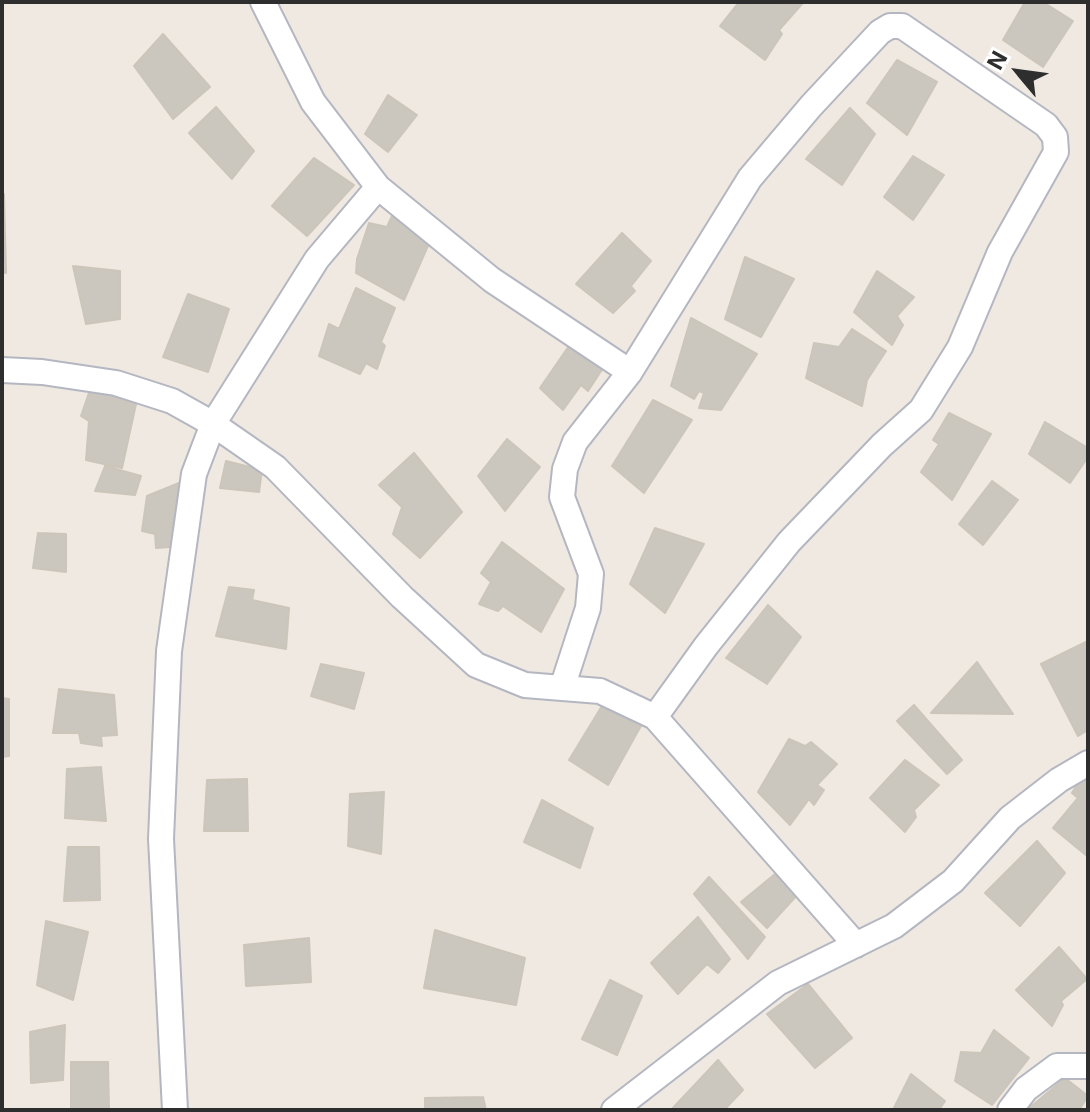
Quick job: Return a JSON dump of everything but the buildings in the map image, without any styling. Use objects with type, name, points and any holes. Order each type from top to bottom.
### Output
[{"type":"street","points":[[263,2],[313,102],[378,187],[492,280],[630,372]]},
{"type":"street","points":[[562,688],[588,608],[591,574],[562,497],[565,469],[575,442],[630,372],[750,178],[880,32],[890,26],[902,26],[1046,125],[1055,137],[1056,152],[1000,252],[960,347],[921,410],[882,445],[789,542],[706,646],[655,717]]},
{"type":"street","points":[[175,1110],[161,839],[169,651],[194,474],[213,424],[317,259],[378,187]]},
{"type":"street","points":[[2,370],[42,372],[116,383],[172,401],[213,424],[275,467],[402,597],[476,665],[525,685],[600,691],[655,717],[856,945]]},
{"type":"street","points":[[614,1110],[778,983],[894,926],[953,881],[1010,818],[1059,780],[1088,763]]},
{"type":"street","points":[[1010,1110],[1026,1089],[1057,1066],[1088,1066]]}]
